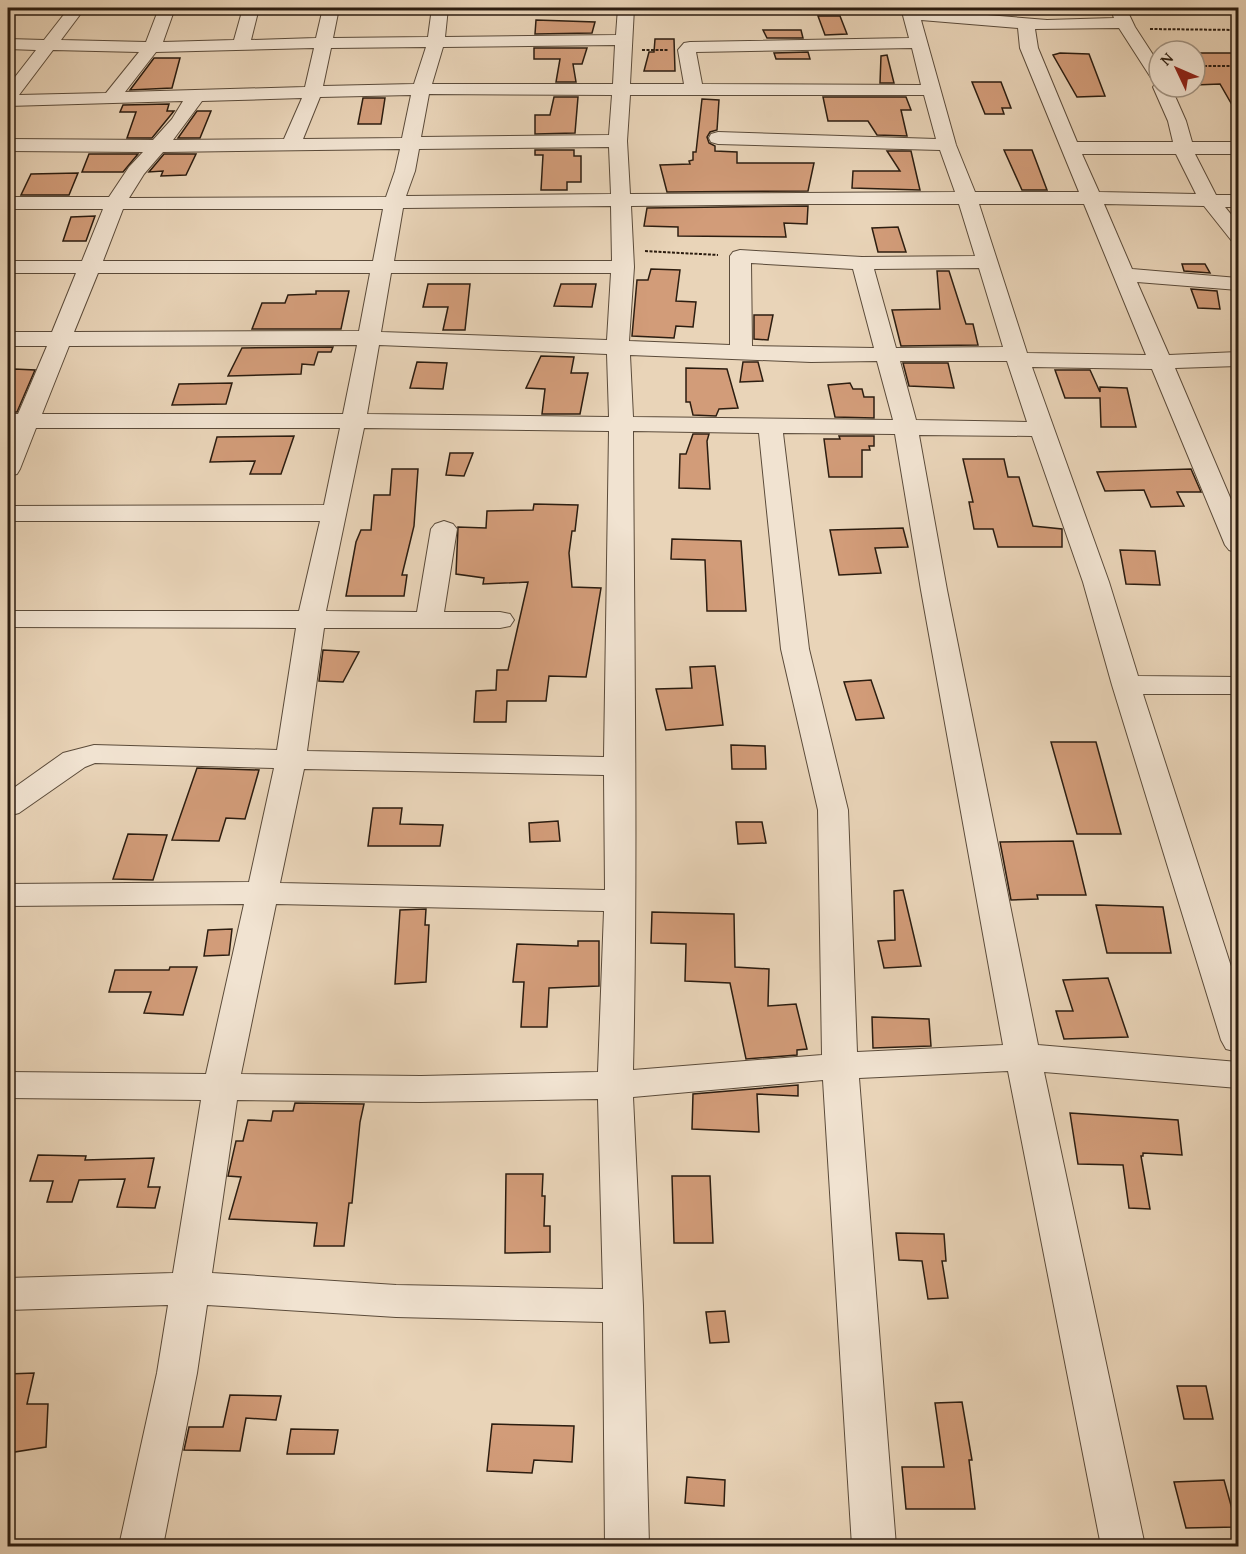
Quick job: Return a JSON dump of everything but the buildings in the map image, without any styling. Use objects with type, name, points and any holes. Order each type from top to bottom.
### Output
[{"type":"street","points":[[8,99],[77,8]]},
{"type":"street","points":[[110,99],[150,47],[165,23],[167,8]]},
{"type":"street","points":[[241,45],[251,8]]},
{"type":"street","points":[[291,144],[313,93],[331,8]]},
{"type":"street","points":[[141,1546],[177,1373],[221,1086],[291,758],[311,620],[354,421],[394,202],[405,171],[421,89],[436,41],[440,8]]},
{"type":"street","points":[[626,8],[618,141],[623,259],[618,348],[621,424],[619,766],[621,901],[615,1085],[624,1306],[627,1546]]},
{"type":"street","points":[[1147,58],[1122,20],[1026,24],[910,11],[947,145],[967,198],[985,262],[1079,539],[1096,582],[1126,685],[1239,1040]]},
{"type":"street","points":[[1026,24],[1029,48],[1159,362],[1239,545]]},
{"type":"street","points":[[8,44],[150,47],[436,41],[624,45]]},
{"type":"street","points":[[694,90],[687,50],[690,47],[918,43]]},
{"type":"street","points":[[8,99],[195,97],[421,89],[932,90]]},
{"type":"street","points":[[8,469],[17,421],[61,339],[115,204],[136,171],[179,122],[195,97]]},
{"type":"street","points":[[1167,99],[1177,120],[1184,149],[1194,173],[1210,201],[1239,236]]},
{"type":"street","points":[[718,138],[947,145]]},
{"type":"street","points":[[8,145],[156,146],[618,141]]},
{"type":"street","points":[[1071,148],[1239,148]]},
{"type":"street","points":[[8,203],[967,198],[1239,201]]},
{"type":"street","points":[[741,352],[740,256],[862,263],[985,262]]},
{"type":"street","points":[[8,267],[382,266],[623,259]]},
{"type":"street","points":[[862,263],[906,426],[934,590],[1023,1057],[1123,1546]]},
{"type":"street","points":[[1124,275],[1239,284]]},
{"type":"street","points":[[8,339],[368,338],[887,356],[1017,357],[1159,362],[1239,359]]},
{"type":"street","points":[[17,421],[354,421],[1042,429]]},
{"type":"street","points":[[770,425],[795,649],[833,810],[840,1066],[874,1546]]},
{"type":"street","points":[[8,513],[334,513]]},
{"type":"street","points":[[429,620],[444,529]]},
{"type":"street","points":[[8,619],[500,620]]},
{"type":"street","points":[[1126,685],[1239,685]]},
{"type":"street","points":[[8,806],[66,765],[94,754],[291,758],[478,766],[619,766]]},
{"type":"street","points":[[8,895],[264,893],[621,901]]},
{"type":"street","points":[[8,1085],[421,1089],[615,1085],[840,1066],[1023,1057],[1239,1075]]},
{"type":"street","points":[[8,1294],[189,1288],[254,1290],[396,1301],[624,1306]]},
{"type":"path","points":[[1122,20],[1239,30]]},
{"type":"path","points":[[624,45],[687,50]]},
{"type":"path","points":[[1207,66],[1239,66]]},
{"type":"path","points":[[623,259],[740,256]]}]
